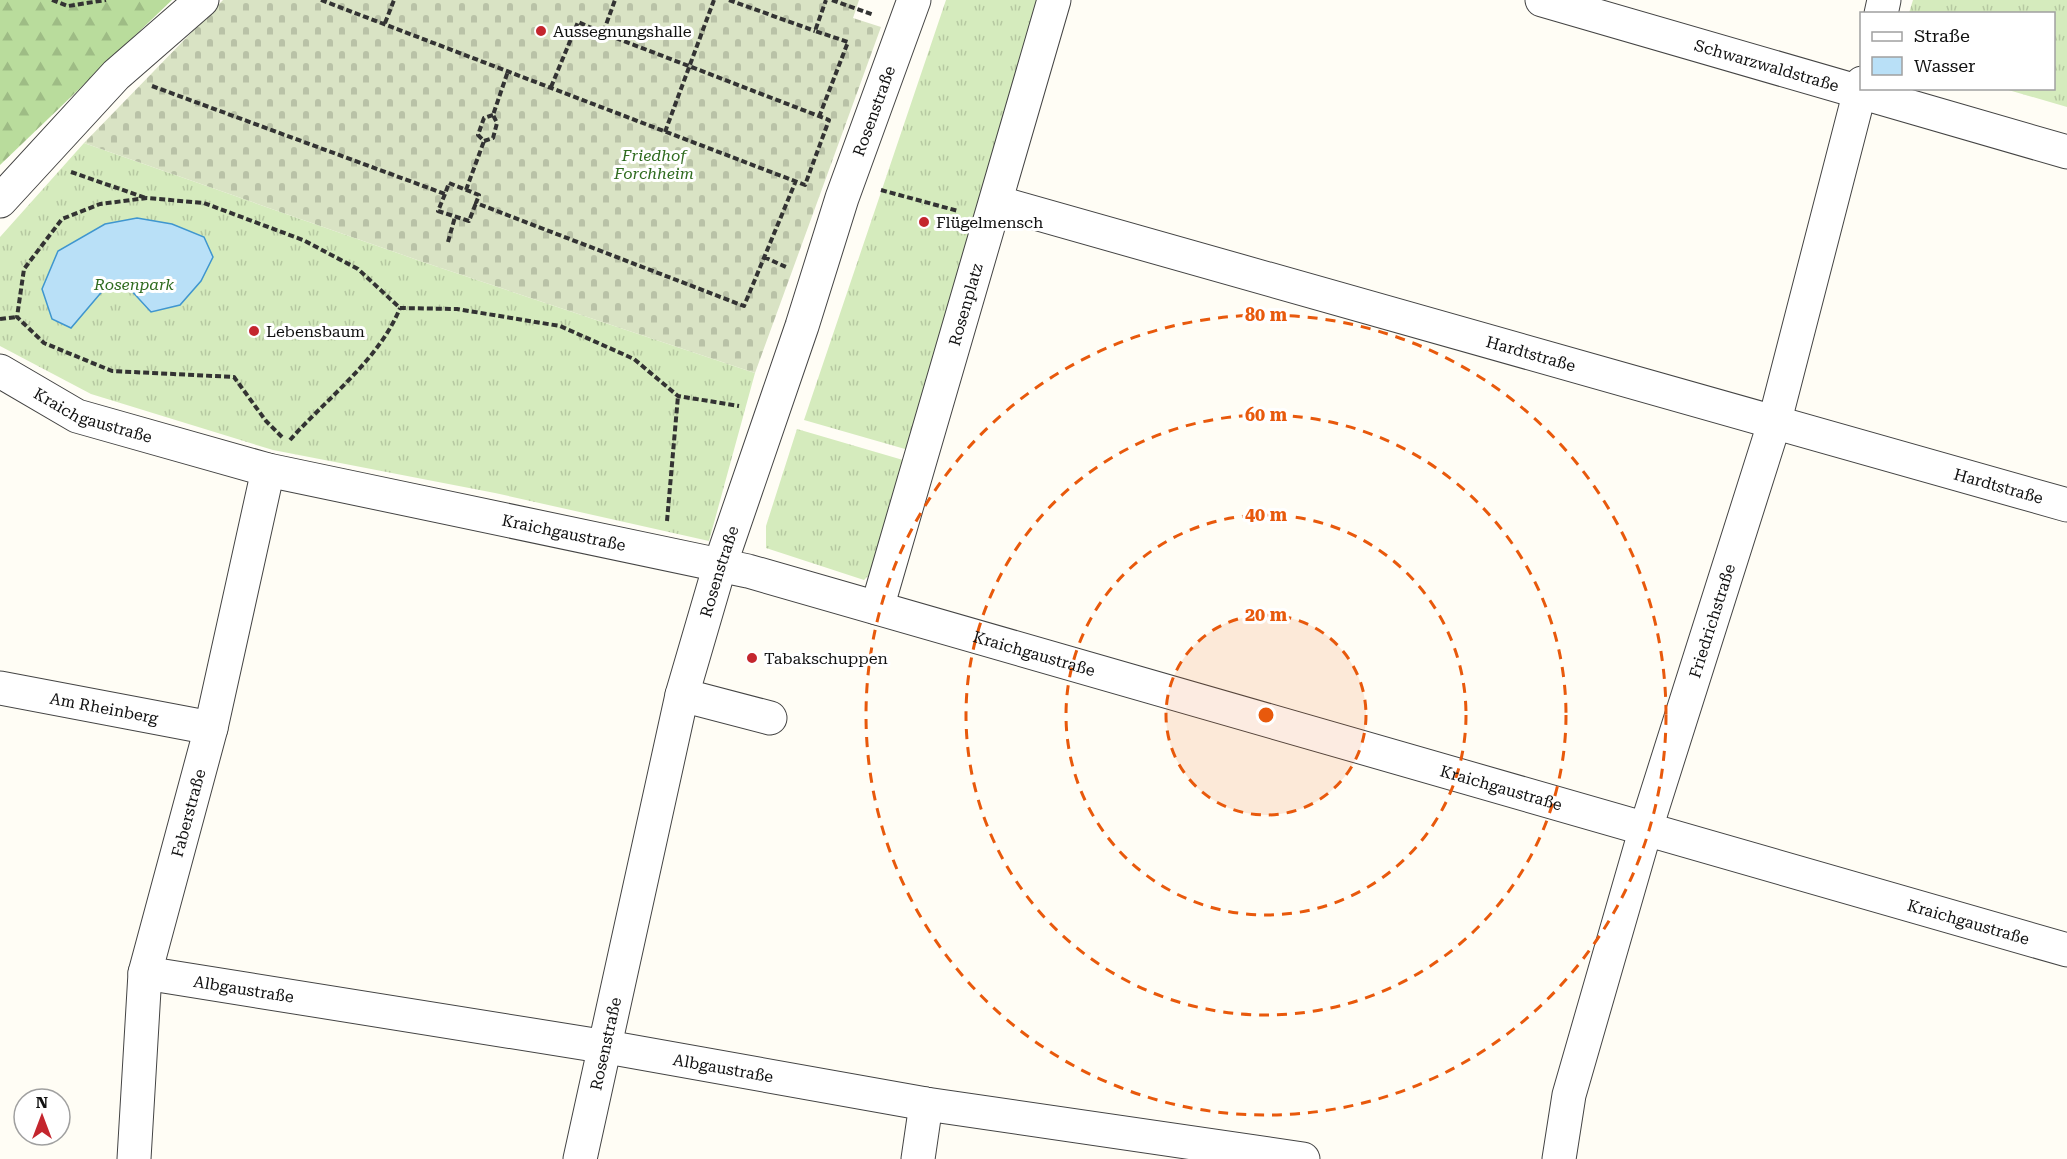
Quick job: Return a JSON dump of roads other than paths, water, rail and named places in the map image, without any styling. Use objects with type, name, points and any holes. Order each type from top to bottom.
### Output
[{"type":"street","points":[[0,201],[116,75],[202,0]]},
{"type":"street","name":"Rosenplatz","points":[[877,608],[1054,0]]},
{"type":"street","name":"Schwarzwaldstraße","points":[[1542,0],[1607,9],[1860,87]]},
{"type":"street","name":"Rosenstraße","points":[[580,1159],[607,1047],[682,694],[720,566],[773,412],[842,198],[909,13]]},
{"type":"street","name":"Friedrichstraße","points":[[1559,1159],[1569,1095],[1646,828],[1774,424],[1860,87]]},
{"type":"street","name":"Schwarzwaldstraße","points":[[1870,90],[2067,152]]},
{"type":"street","name":"Hardtstraße","points":[[994,211],[2067,505]]},
{"type":"street","name":"Kraichgaustraße","points":[[0,371],[77,416],[268,470],[720,566],[877,608],[2067,950]]},
{"type":"street","name":"Faberstraße","points":[[134,1159],[146,973],[211,728],[268,470]]},
{"type":"street","name":"Am Rheinberg","points":[[0,688],[211,728]]},
{"type":"street","points":[[682,694],[770,718]]},
{"type":"street","name":"Albgaustraße","points":[[146,973],[607,1047],[926,1104],[1289,1158]]},
{"type":"street","points":[[918,1159],[926,1104]]},
{"type":"water","points":[[137,218],[172,224],[204,237],[213,257],[201,281],[180,305],[151,312],[128,287],[105,288],[71,328],[52,319],[42,289],[58,251],[105,224]]},
{"type":"place","name":"Aussegnungshalle","points":[[541,31]]},
{"type":"place","name":"Flügelmensch","points":[[924,222]]},
{"type":"place","name":"Lebensbaum","points":[[254,331]]},
{"type":"place","name":"Tabakschuppen","points":[[752,658]]},
{"type":"park label","name":"Friedhof Forchheim","points":[[654,164]]},
{"type":"park label","name":"Rosenpark","points":[[134,284]]}]
